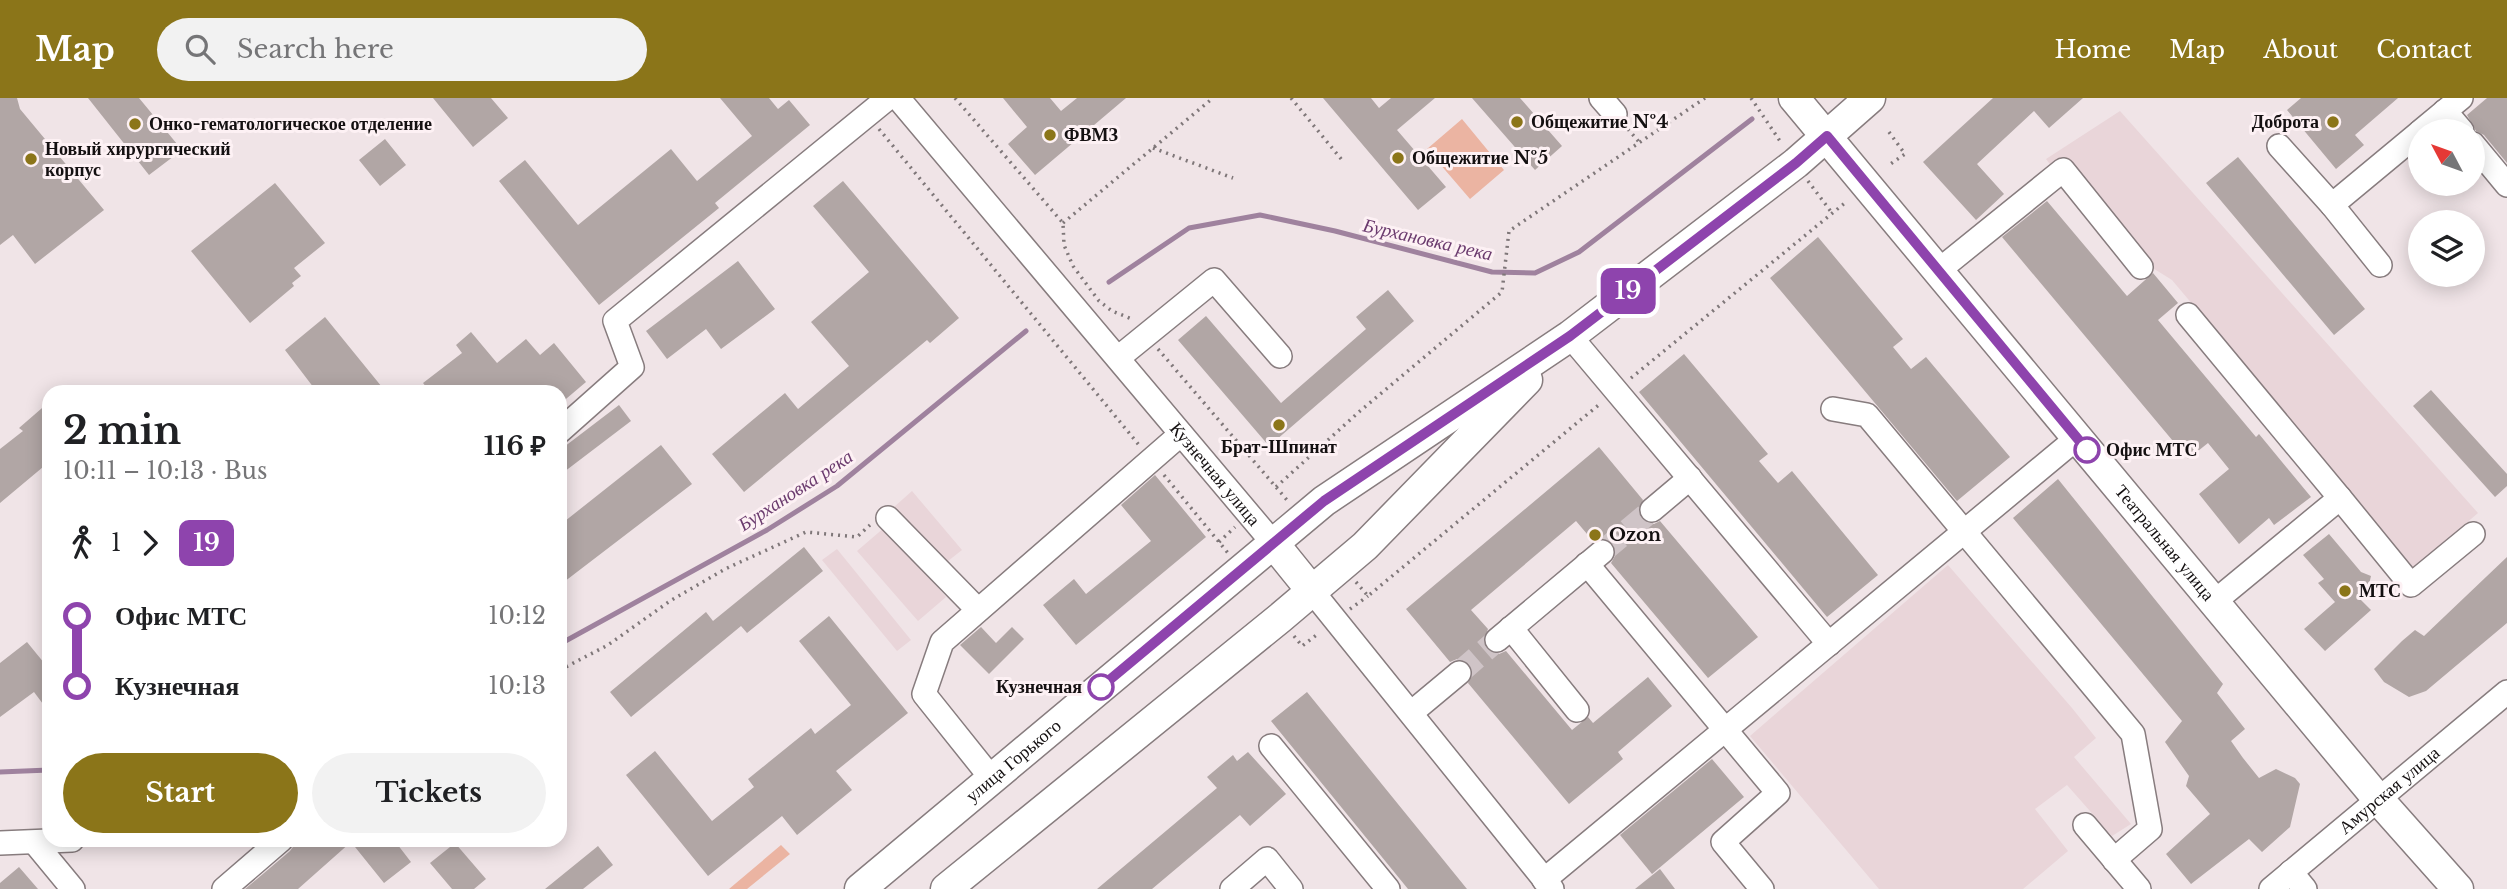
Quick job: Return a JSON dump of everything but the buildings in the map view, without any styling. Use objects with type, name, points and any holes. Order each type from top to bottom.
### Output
[{"type":"main road","name":"Театральная улица","points":[[1794,98],[2378,799],[2458,889]]},
{"type":"main road","name":"улица Горького","points":[[860,889],[1324,501],[1570,336],[1796,163],[1871,98]]},
{"type":"main road","name":"улица Горького","points":[[946,889],[1365,546],[1570,336]]},
{"type":"main road","name":"Кузнечная улица","points":[[1274,544],[1312,591]]},
{"type":"street","points":[[567,425],[632,367],[615,321],[888,98]]},
{"type":"street","name":"Кузнечная улица","points":[[898,98],[1274,544]]},
{"type":"street","points":[[2436,119],[2453,105]]},
{"type":"street","points":[[2332,205],[2408,143]]},
{"type":"street","points":[[2279,146],[2332,205],[2380,265]]},
{"type":"street","points":[[2485,158],[2507,185]]},
{"type":"street","points":[[1938,271],[2063,170],[2141,267]]},
{"type":"street","points":[[1118,358],[1214,280],[1280,356]]},
{"type":"street","points":[[2188,315],[2411,585],[2473,534]]},
{"type":"street","points":[[1570,336],[1829,644]]},
{"type":"street","points":[[1833,409],[1867,415],[2133,734],[2150,829],[2113,860]]},
{"type":"street","points":[[992,779],[924,694],[942,642],[1181,434]]},
{"type":"street","points":[[1548,884],[1726,729],[2077,438]]},
{"type":"street","points":[[1652,510],[1690,478]]},
{"type":"street","points":[[2214,602],[2340,498]]},
{"type":"street","points":[[888,518],[978,610]]},
{"type":"street","points":[[1577,710],[1504,634],[1595,558],[1778,793],[1723,842],[1762,889]]},
{"type":"street","name":"Кузнечная улица","points":[[1312,591],[1548,884]]},
{"type":"street","points":[[1410,713],[1459,673]]},
{"type":"street","name":"Амурская улица","points":[[2271,889],[2298,881],[2378,799],[2504,701]]},
{"type":"street","points":[[1271,746],[1388,889]]},
{"type":"street","points":[[2085,825],[2139,889]]},
{"type":"street","points":[[0,843],[42,842]]},
{"type":"street","points":[[35,843],[73,889]]},
{"type":"street","points":[[224,889],[273,847]]},
{"type":"street","points":[[1232,889],[1268,859],[1291,889]]},
{"type":"path","points":[[955,98],[1063,223],[1064,245],[1073,266],[1099,301],[1112,311],[1131,318],[1289,502]]},
{"type":"path","points":[[1063,223],[1213,98]]},
{"type":"path","points":[[1291,98],[1342,160]]},
{"type":"path","points":[[1276,487],[1360,411],[1502,292],[1509,231],[1705,98]]},
{"type":"path","points":[[1751,98],[1770,127]]},
{"type":"path","points":[[867,115],[1219,542]]},
{"type":"path","points":[[1889,132],[1905,154],[1889,165]]},
{"type":"path","points":[[1153,148],[1233,178]]},
{"type":"path","points":[[1808,181],[1832,213]]},
{"type":"path","points":[[1355,580],[1368,596],[1846,202]]},
{"type":"path","points":[[567,666],[608,645],[670,601],[736,564],[806,532],[857,537],[882,514],[888,518]]},
{"type":"shaded area","points":[[2120,111],[2478,513],[2414,568],[2172,280],[2106,239],[2046,159]]},
{"type":"shaded area","points":[[1462,119],[1504,170],[1470,199],[1427,149]]},
{"type":"shaded area","points":[[912,491],[962,550],[943,565],[894,507]]},
{"type":"shaded area","points":[[885,527],[946,597],[918,621],[857,551]]},
{"type":"shaded area","points":[[837,549],[911,640],[897,651],[822,560]]},
{"type":"shaded area","points":[[1948,565],[2096,738],[2074,757],[2131,824],[2112,836],[2067,785],[2035,809],[2068,851],[2023,889],[1879,889],[1750,736]]},
{"type":"shaded area","points":[[781,845],[790,854],[747,889],[729,889]]},
{"type":"waterway","name":"Бурхановка река","points":[[1109,282],[1189,228],[1260,215],[1335,231],[1492,272],[1535,273],[1579,252],[1752,119]]},
{"type":"waterway","name":"Бурхановка река","points":[[567,640],[767,530],[837,486],[1026,331]]},
{"type":"waterway","name":"Бурхановка река","points":[[0,772],[42,770]]},
{"type":"tunnel","points":[[1602,552],[1652,510]]},
{"type":"tunnel","points":[[1459,673],[1497,640]]},
{"type":"bus line","name":"19","points":[[1101,687],[1324,501],[1570,336],[1796,163],[1827,136],[2087,450]]},
{"type":"place","name":"Общежитие №4","points":[[1517,122]]},
{"type":"place","name":"Доброта","points":[[2333,122]]},
{"type":"place","name":"Онко-гематологическое отделение","points":[[135,124]]},
{"type":"place","name":"ФВМЗ","points":[[1050,135]]},
{"type":"place","name":"Общежитие №5","points":[[1398,158]]},
{"type":"place","name":"Новый хирургический корпус","points":[[31,159]]},
{"type":"place","name":"Брат-Шпинат","points":[[1279,425]]},
{"type":"place","name":"Офис МТС","points":[[2087,450]]},
{"type":"place","name":"Ozon","points":[[1595,535]]},
{"type":"place","name":"МТС","points":[[2345,591]]},
{"type":"place","name":"Кузнечная","points":[[1101,687]]}]
